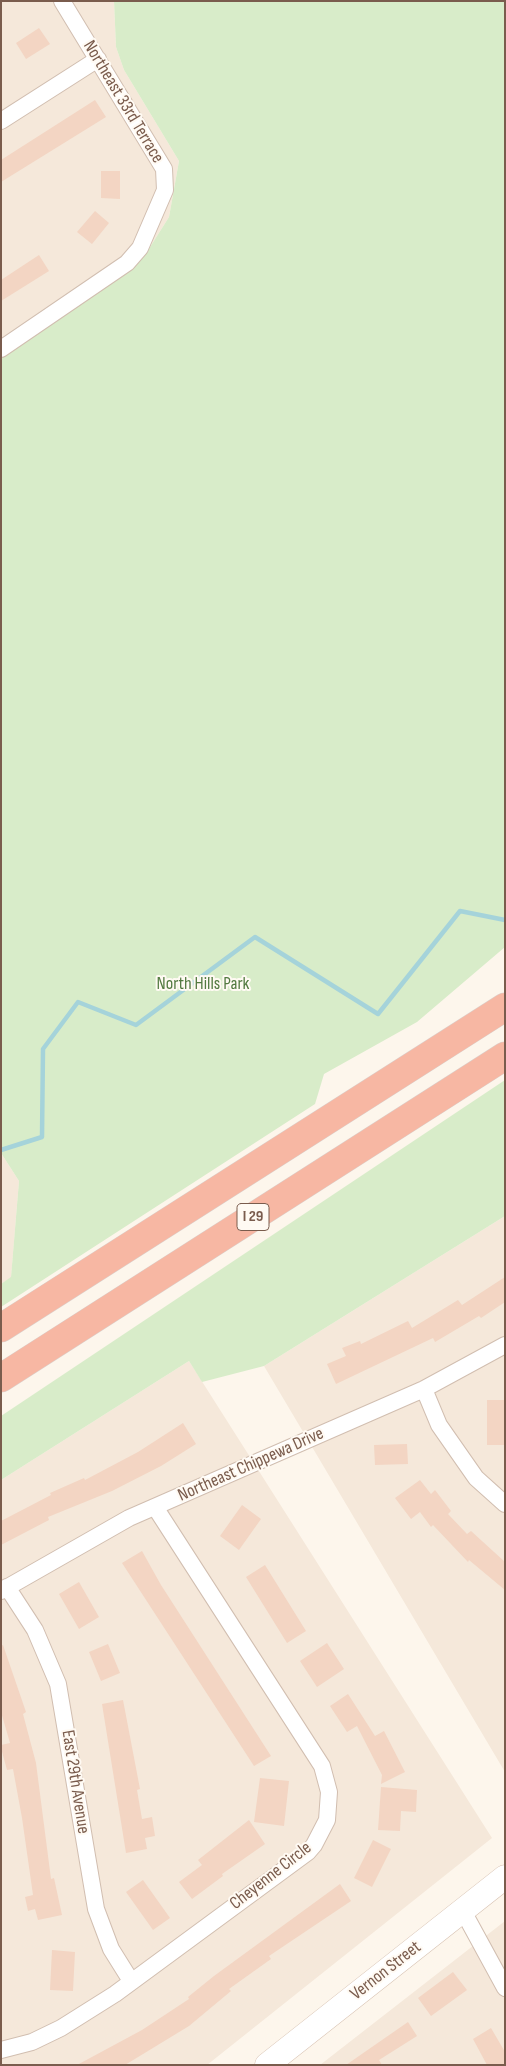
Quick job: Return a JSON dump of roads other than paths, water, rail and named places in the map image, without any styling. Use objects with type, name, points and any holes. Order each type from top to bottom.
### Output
[{"type":"highway","name":"I 29","points":[[1,1328],[505,1007]]},
{"type":"highway","name":"I 29","points":[[1,1378],[505,1056]]},
{"type":"main road","name":"Vernon Street","points":[[267,2065],[505,1878]]},
{"type":"street","name":"Northeast 33rd Terrace","points":[[1,349],[128,264],[140,248],[165,190],[164,169],[62,1]]},
{"type":"street","points":[[1,121],[98,59]]},
{"type":"street","name":"Northeast Chippewa Drive","points":[[4,1589],[129,1518],[424,1389],[505,1345]]},
{"type":"street","points":[[424,1389],[444,1433],[476,1478],[505,1504]]},
{"type":"street","name":"Cheyenne Circle","points":[[1,2050],[32,2042],[89,2012],[308,1852],[323,1829],[330,1802],[328,1783],[322,1766],[155,1507]]},
{"type":"street","name":"East 29th Avenue","points":[[4,1589],[36,1630],[58,1684],[96,1910],[111,1949],[131,1982]]},
{"type":"street","points":[[462,1911],[505,1988]]},
{"type":"waterway","points":[[1,1150],[42,1137],[43,1049],[78,1002],[136,1025],[255,937],[378,1014],[460,911],[505,920]]},
{"type":"park label","name":"North Hills Park","points":[[203,984]]}]
